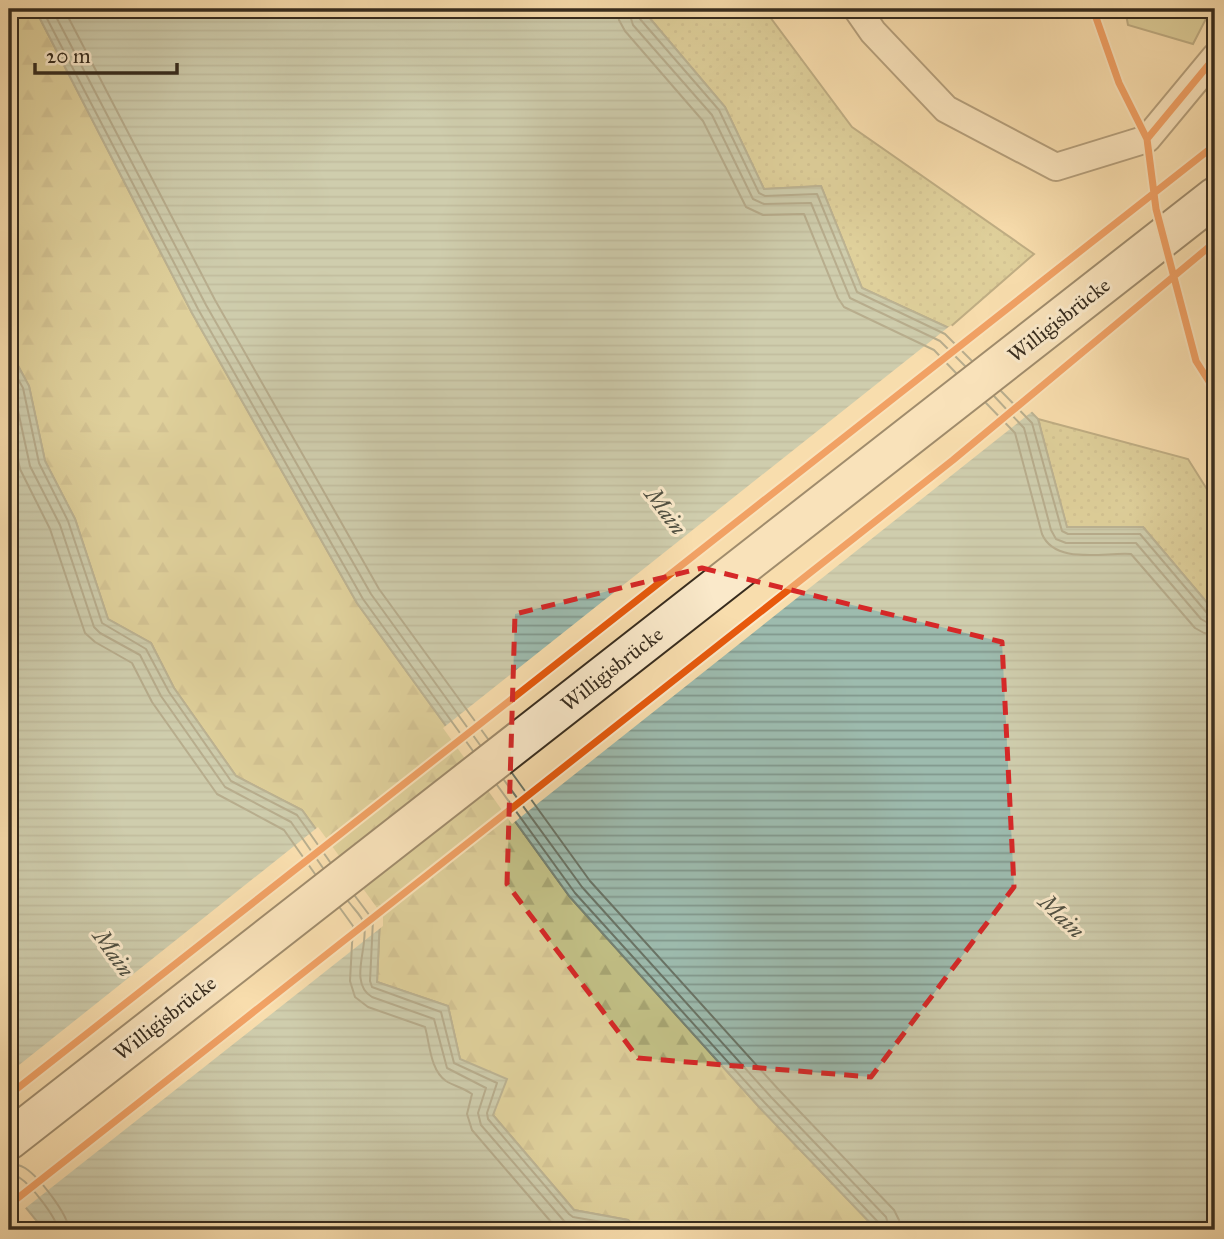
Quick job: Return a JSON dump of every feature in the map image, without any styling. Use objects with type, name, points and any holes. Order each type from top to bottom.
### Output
[{"type":"main road","name":"Willigisbrücke","points":[[9,1140],[1215,197]]},
{"type":"lane","points":[[857,9],[873,32],[946,109],[1056,167],[1147,139],[1215,57]]},
{"type":"highlighted area","points":[[702,568],[1002,642],[1014,887],[871,1077],[638,1058],[507,884],[515,614]]},
{"type":"green space","points":[[9,9],[35,9],[192,313],[357,603],[570,897],[760,1108],[877,1230],[638,1230],[628,1220],[574,1210],[493,1115],[460,1059],[448,1006],[377,982],[380,917],[302,810],[236,776],[174,688],[151,643],[108,619],[75,519],[45,461],[29,386],[9,349]]},
{"type":"green space","points":[[642,9],[764,9],[852,127],[1034,254],[949,328],[862,288],[821,186],[764,189],[725,107]]},
{"type":"green space","points":[[1125,9],[1211,9],[1193,44],[1128,25]]},
{"type":"green space","points":[[1038,419],[1188,459],[1215,502],[1215,612],[1143,527],[1067,528]]},
{"type":"water","name":"Main","points":[[35,9],[642,9],[725,107],[764,189],[821,186],[862,288],[949,328],[1038,419],[1067,527],[1143,527],[1215,612],[1215,1230],[877,1230],[760,1108],[570,897],[357,603],[192,313]]},
{"type":"water","name":"Main","points":[[9,349],[29,386],[45,461],[75,519],[108,619],[151,643],[174,688],[236,776],[302,810],[380,918],[377,982],[448,1006],[460,1059],[507,1079],[493,1115],[574,1210],[628,1220],[638,1230],[44,1230],[9,1187]]},
{"type":"pier","points":[[951,325],[1034,410],[512,824],[443,728]]},
{"type":"pier","points":[[318,827],[383,916],[383,926],[23,1210],[9,1193],[9,1073]]},
{"type":"cycle path","points":[[1093,9],[1119,83],[1147,139],[1156,209],[1196,361],[1215,391]]},
{"type":"cycle path","points":[[1147,139],[1215,57]]},
{"type":"cycle path","points":[[9,1095],[1215,145]]},
{"type":"cycle path","points":[[9,1205],[953,460],[1215,242]]}]
